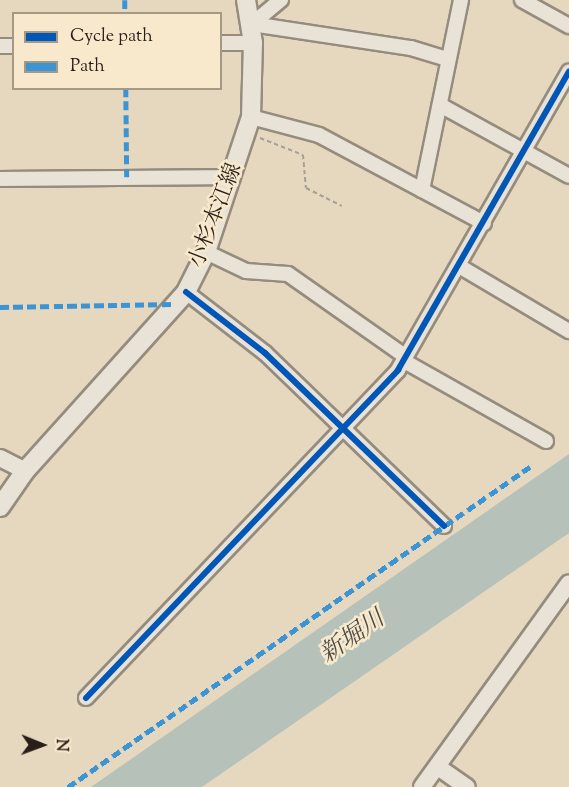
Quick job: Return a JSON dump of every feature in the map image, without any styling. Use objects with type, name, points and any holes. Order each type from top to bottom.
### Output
[{"type":"main road","name":"小杉本江線","points":[[0,507],[26,471],[186,292],[206,252],[250,125],[253,43],[252,24],[246,0]]},
{"type":"street","points":[[252,24],[281,0]]},
{"type":"street","points":[[422,190],[461,0]]},
{"type":"street","points":[[522,0],[569,26]]},
{"type":"street","points":[[252,24],[402,47],[448,59]]},
{"type":"street","points":[[222,43],[253,43]]},
{"type":"street","points":[[86,698],[404,359],[569,72]]},
{"type":"street","points":[[440,105],[569,177]]},
{"type":"street","points":[[250,125],[319,135],[484,223]]},
{"type":"street","points":[[0,178],[232,177]]},
{"type":"street","points":[[206,252],[246,271],[288,274],[404,359],[546,441]]},
{"type":"street","points":[[459,266],[569,331]]},
{"type":"street","points":[[186,292],[265,353],[444,526]]},
{"type":"street","points":[[0,458],[26,471]]},
{"type":"street","points":[[422,787],[569,583]]},
{"type":"street","points":[[438,767],[467,787]]},
{"type":"path","points":[[250,125],[303,155],[306,188],[342,206]]},
{"type":"water","name":"新堀川","points":[[569,454],[569,533],[202,787],[91,787]]},
{"type":"marked path","points":[[125,0],[125,12]]},
{"type":"marked path","points":[[126,90],[127,177]]},
{"type":"marked path","points":[[0,307],[175,304]]},
{"type":"marked path","points":[[68,787],[531,466]]},
{"type":"cycle path","points":[[86,698],[398,370],[569,72]]},
{"type":"cycle path","points":[[186,292],[265,353],[444,526]]}]
